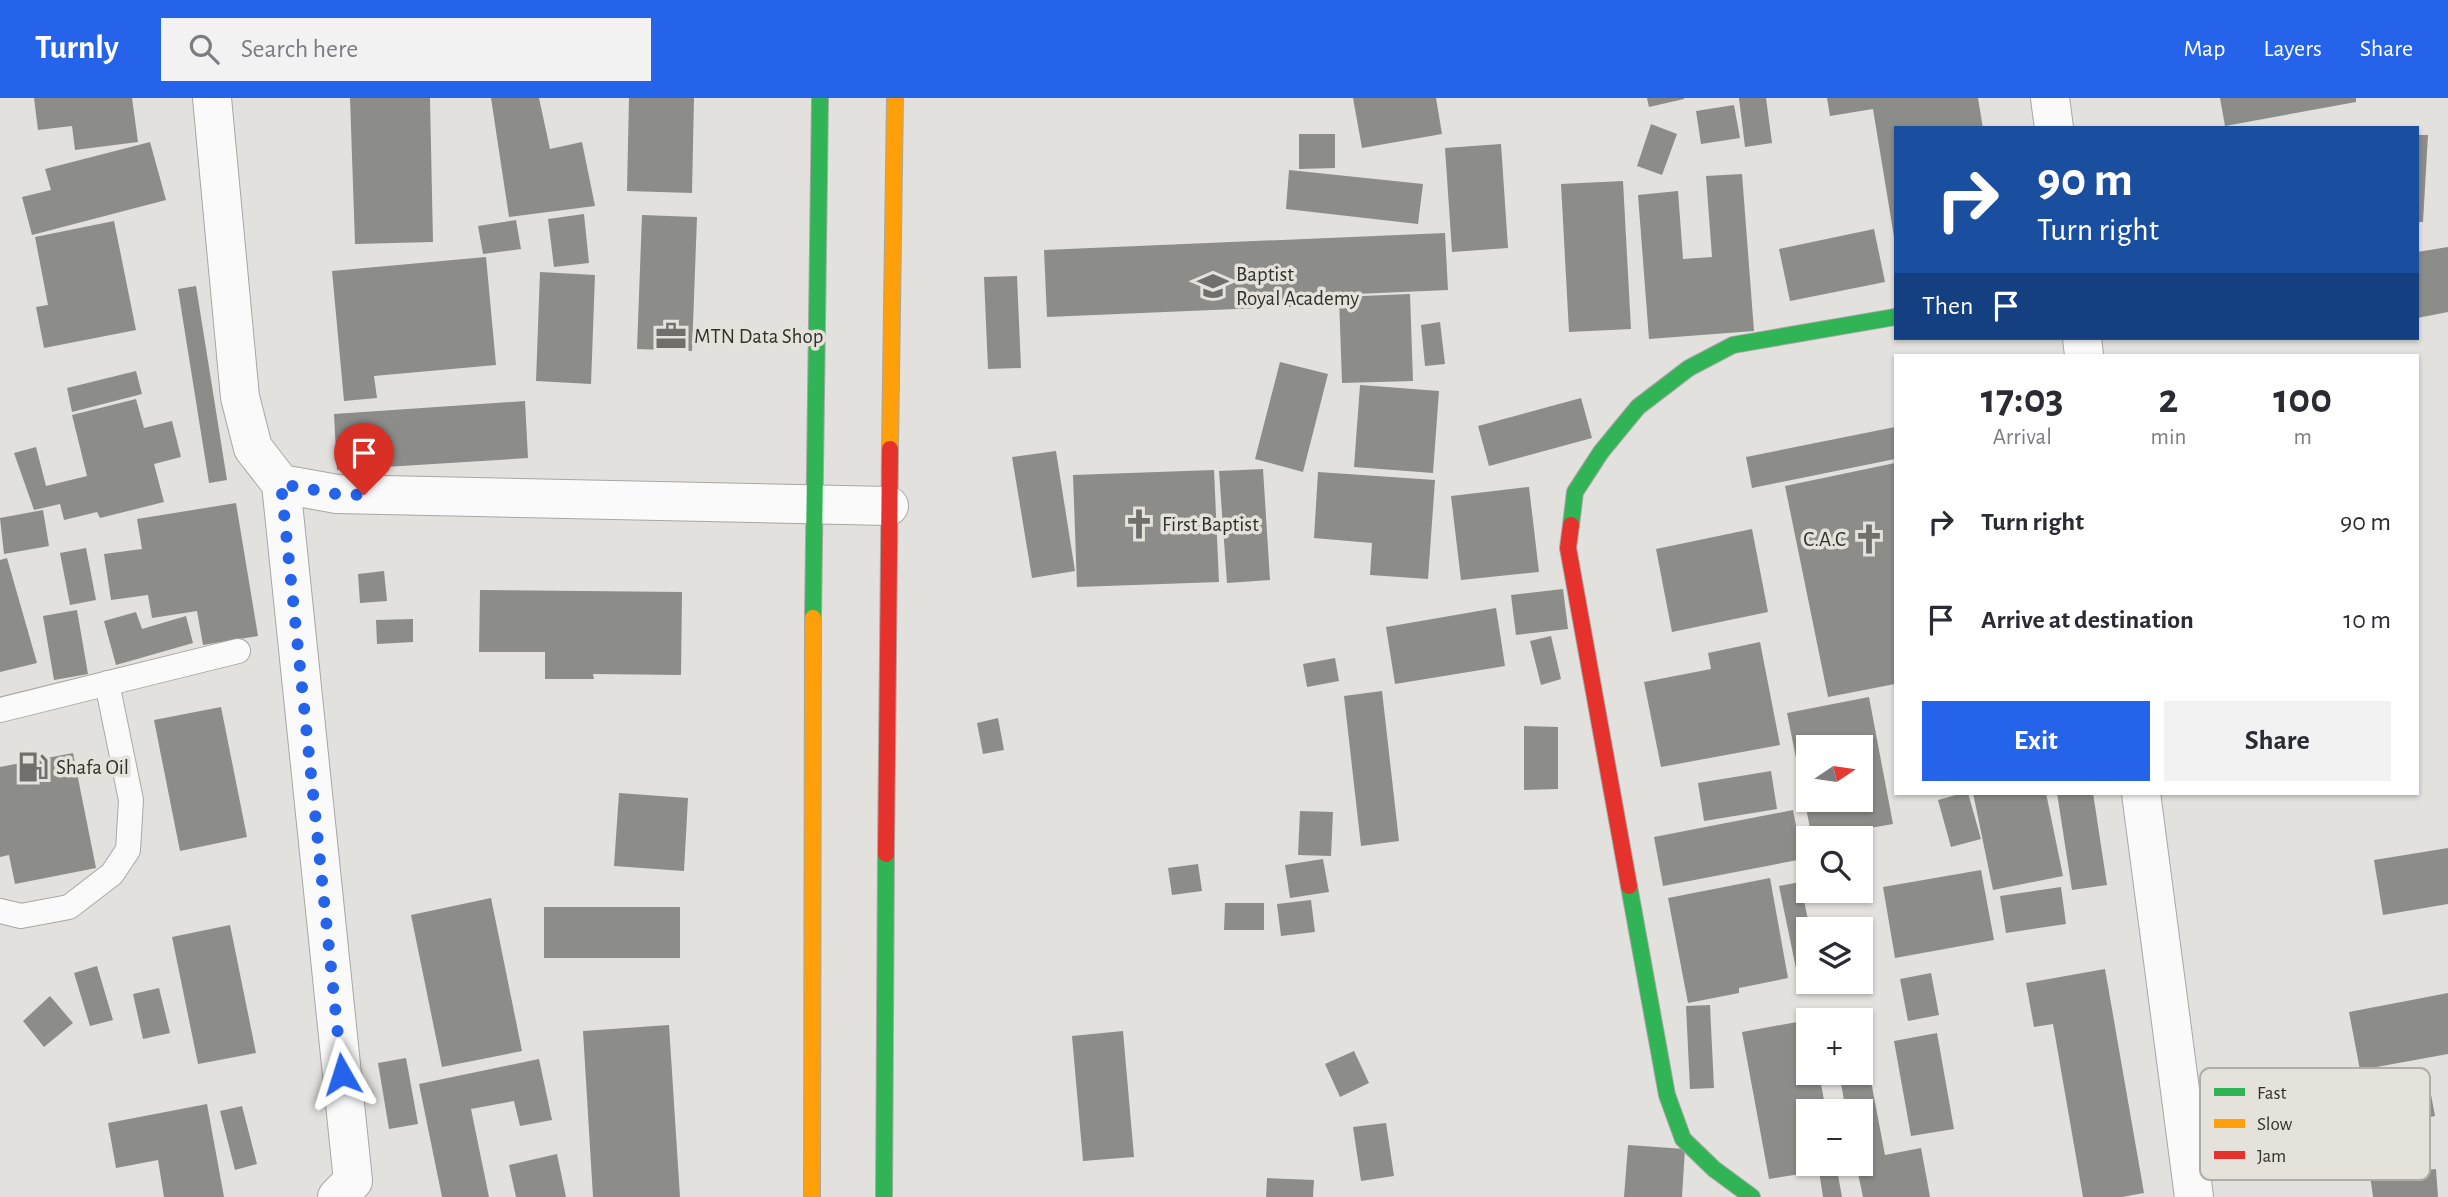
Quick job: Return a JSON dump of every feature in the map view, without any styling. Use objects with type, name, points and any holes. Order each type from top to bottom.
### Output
[{"type":"main road","points":[[812,1197],[813,505],[820,98]]},
{"type":"main road","points":[[884,1197],[895,98]]},
{"type":"main road","points":[[1752,1197],[1714,1169],[1684,1139],[1667,1094],[1569,548],[1575,492],[1601,452],[1638,407],[1689,368],[1733,345],[1894,317]]},
{"type":"street","points":[[212,98],[240,397],[253,449],[281,484],[353,1181],[337,1197]]},
{"type":"street","points":[[2050,98],[2054,126]]},
{"type":"street","points":[[281,484],[337,494],[889,506]]},
{"type":"street","points":[[2141,795],[2194,1197]]},
{"type":"lane","points":[[0,710],[238,651]]},
{"type":"lane","points":[[0,911],[21,916],[69,907],[112,874],[128,850],[131,800],[107,683]]},
{"type":"building","points":[[34,98],[132,98],[138,142],[75,150],[72,126],[38,130]]},
{"type":"building","points":[[350,98],[430,98],[433,242],[355,244]]},
{"type":"building","points":[[491,98],[539,98],[550,149],[582,142],[595,206],[509,217]]},
{"type":"building","points":[[629,98],[694,98],[692,193],[627,191]]},
{"type":"building","points":[[1353,98],[1436,98],[1442,134],[1362,148]]},
{"type":"building","points":[[1647,98],[1684,98],[1684,99],[1649,107]]},
{"type":"building","points":[[1739,98],[1766,98],[1772,143],[1745,147]]},
{"type":"building","points":[[1827,98],[1978,98],[1983,126],[1894,126],[1894,237],[1873,109],[1830,116]]},
{"type":"building","points":[[2220,98],[2356,98],[2356,102],[2225,126]]},
{"type":"building","points":[[1734,105],[1740,138],[1701,144],[1696,111]]},
{"type":"building","points":[[1651,124],[1677,134],[1662,175],[1637,166]]},
{"type":"building","points":[[1299,134],[1335,134],[1335,168],[1299,169]]},
{"type":"building","points":[[2419,135],[2428,135],[2423,222],[2419,222]]},
{"type":"building","points":[[150,142],[166,200],[32,235],[22,197],[51,190],[45,169]]},
{"type":"building","points":[[1501,144],[1508,248],[1452,252],[1445,148]]},
{"type":"building","points":[[1289,170],[1423,184],[1418,224],[1286,209]]},
{"type":"building","points":[[1742,174],[1754,331],[1649,339],[1638,195],[1678,191],[1683,259],[1712,257],[1706,176]]},
{"type":"building","points":[[1623,181],[1631,329],[1569,332],[1561,184]]},
{"type":"building","points":[[584,214],[589,263],[554,267],[548,219]]},
{"type":"building","points":[[642,215],[697,217],[692,351],[637,349]]},
{"type":"building","points":[[516,220],[521,249],[483,254],[478,226]]},
{"type":"building","points":[[114,221],[136,330],[44,348],[36,307],[48,305],[35,237]]},
{"type":"building","points":[[1874,229],[1885,282],[1790,301],[1779,249]]},
{"type":"building","points":[[1445,233],[1448,290],[1332,295],[1333,305],[1047,317],[1044,250]]},
{"type":"building","points":[[2448,247],[2448,312],[2419,318],[2419,252]]},
{"type":"building","points":[[486,257],[496,365],[374,376],[377,398],[344,401],[332,271]]},
{"type":"building","points":[[540,272],[595,275],[591,384],[536,381]]},
{"type":"building","points":[[1017,276],[1021,368],[988,369],[984,277]]},
{"type":"building","points":[[196,286],[227,480],[209,483],[178,289]]},
{"type":"building","points":[[1410,294],[1413,381],[1342,383],[1339,297]]},
{"type":"building","points":[[1440,322],[1445,364],[1425,366],[1421,325]]},
{"type":"building","points":[[1280,362],[1328,374],[1303,472],[1255,459]]},
{"type":"building","points":[[136,371],[142,394],[72,412],[67,388]]},
{"type":"building","points":[[1360,385],[1439,391],[1433,473],[1354,467]]},
{"type":"building","points":[[1581,398],[1592,438],[1489,466],[1478,426]]},
{"type":"building","points":[[136,399],[144,428],[172,421],[181,457],[154,464],[164,502],[100,518],[97,512],[64,520],[60,504],[34,510],[14,453],[36,447],[46,486],[87,476],[72,415]]},
{"type":"building","points":[[525,401],[528,458],[337,470],[334,414]]},
{"type":"building","points":[[1894,427],[1894,459],[1752,488],[1746,457]]},
{"type":"building","points":[[1056,451],[1075,571],[1032,578],[1012,457]]},
{"type":"building","points":[[1894,463],[1894,684],[1828,697],[1785,486]]},
{"type":"building","points":[[1263,469],[1270,580],[1227,583],[1219,471]]},
{"type":"building","points":[[1214,470],[1219,582],[1077,587],[1073,475]]},
{"type":"building","points":[[1318,472],[1435,480],[1428,579],[1370,575],[1372,543],[1314,538]]},
{"type":"building","points":[[1529,487],[1539,572],[1461,580],[1451,496]]},
{"type":"building","points":[[236,503],[258,636],[203,645],[197,611],[152,618],[148,595],[111,600],[104,554],[142,549],[137,519]]},
{"type":"building","points":[[43,510],[49,546],[4,554],[0,518]]},
{"type":"building","points":[[1752,529],[1768,612],[1672,632],[1656,549]]},
{"type":"building","points":[[86,548],[96,600],[70,605],[60,553]]},
{"type":"building","points":[[7,558],[37,663],[0,672],[0,560]]},
{"type":"building","points":[[384,571],[387,601],[360,603],[358,574]]},
{"type":"building","points":[[1563,589],[1568,629],[1516,635],[1511,595]]},
{"type":"building","points":[[480,590],[682,592],[681,675],[593,674],[594,679],[545,679],[545,652],[479,652]]},
{"type":"building","points":[[1496,608],[1505,666],[1395,684],[1386,627]]},
{"type":"building","points":[[77,610],[88,674],[54,680],[43,616]]},
{"type":"building","points":[[136,612],[142,629],[186,616],[193,643],[116,665],[104,621]]},
{"type":"building","points":[[413,619],[413,642],[377,644],[376,620]]},
{"type":"building","points":[[1551,636],[1561,679],[1541,685],[1530,641]]},
{"type":"building","points":[[1760,642],[1780,745],[1661,767],[1644,682],[1711,669],[1708,653]]},
{"type":"building","points":[[1335,658],[1339,681],[1307,687],[1303,664]]},
{"type":"building","points":[[1382,691],[1399,841],[1361,846],[1344,696]]},
{"type":"building","points":[[1869,697],[1893,824],[1873,827],[1810,826],[1807,812],[1873,812],[1873,735],[1796,735],[1796,758],[1787,713]]},
{"type":"building","points":[[221,707],[247,837],[180,851],[154,720]]},
{"type":"building","points":[[998,718],[1004,750],[983,754],[977,723]]},
{"type":"building","points":[[1524,726],[1558,727],[1558,789],[1524,790]]},
{"type":"building","points":[[73,753],[96,868],[15,884],[9,855],[0,857],[0,767]]},
{"type":"building","points":[[1771,771],[1777,809],[1704,821],[1698,783]]},
{"type":"building","points":[[619,793],[688,798],[684,871],[614,866]]},
{"type":"building","points":[[1969,795],[1981,839],[1951,847],[1938,800]]},
{"type":"building","points":[[1973,795],[2046,795],[2063,876],[1993,890]]},
{"type":"building","points":[[2057,795],[2093,795],[2107,885],[2072,890]]},
{"type":"building","points":[[1793,810],[1796,826],[1796,860],[1663,886],[1654,837]]},
{"type":"building","points":[[1300,811],[1333,812],[1331,856],[1298,855]]},
{"type":"building","points":[[2448,848],[2448,904],[2383,915],[2374,860]]},
{"type":"building","points":[[1323,859],[1329,892],[1290,898],[1285,865]]},
{"type":"building","points":[[1198,864],[1202,891],[1172,895],[1168,868]]},
{"type":"building","points":[[1981,870],[1994,940],[1895,958],[1883,887]]},
{"type":"building","points":[[1770,878],[1788,978],[1739,988],[1739,993],[1688,1003],[1668,898]]},
{"type":"building","points":[[1796,883],[1796,903],[1804,903],[1807,917],[1796,917],[1796,968],[1779,886]]},
{"type":"building","points":[[2061,887],[2066,924],[2006,933],[2000,896]]},
{"type":"building","points":[[491,898],[522,1051],[442,1067],[411,915]]},
{"type":"building","points":[[1311,900],[1315,932],[1281,936],[1277,904]]},
{"type":"building","points":[[1225,903],[1264,903],[1264,930],[1224,930]]},
{"type":"building","points":[[544,907],[680,907],[680,958],[544,958]]},
{"type":"building","points":[[230,925],[256,1053],[198,1064],[172,937]]},
{"type":"building","points":[[97,966],[113,1020],[90,1026],[74,973]]},
{"type":"building","points":[[2105,969],[2144,1193],[2122,1197],[2083,1197],[2053,1024],[2034,1027],[2026,983]]},
{"type":"building","points":[[1931,973],[1939,1015],[1908,1021],[1900,979]]},
{"type":"building","points":[[159,988],[170,1033],[143,1039],[133,994]]},
{"type":"building","points":[[2448,993],[2448,1054],[2360,1068],[2349,1012]]},
{"type":"building","points":[[50,996],[73,1023],[44,1047],[23,1021]]},
{"type":"building","points":[[1710,1005],[1714,1088],[1690,1089],[1686,1006]]},
{"type":"building","points":[[1796,1022],[1796,1085],[1821,1085],[1824,1099],[1796,1099],[1796,1175],[1769,1179],[1742,1032]]},
{"type":"building","points":[[669,1025],[680,1197],[593,1197],[583,1031]]},
{"type":"building","points":[[1123,1031],[1134,1157],[1083,1161],[1072,1036]]},
{"type":"building","points":[[1937,1033],[1954,1129],[1911,1136],[1894,1041]]},
{"type":"building","points":[[1354,1051],[1369,1083],[1340,1097],[1325,1064]]},
{"type":"building","points":[[406,1058],[418,1124],[389,1129],[378,1063]]},
{"type":"building","points":[[539,1059],[552,1120],[520,1126],[514,1101],[471,1109],[489,1197],[442,1197],[419,1084]]},
{"type":"building","points":[[1841,1085],[1872,1085],[1885,1155],[1921,1148],[1930,1197],[1863,1197],[1859,1176],[1873,1176],[1873,1099],[1844,1099]]},
{"type":"building","points":[[2430,1089],[2435,1116],[2430,1117]]},
{"type":"building","points":[[207,1104],[224,1197],[164,1197],[158,1160],[116,1168],[108,1123]]},
{"type":"building","points":[[242,1106],[257,1164],[235,1170],[220,1111]]},
{"type":"building","points":[[1386,1123],[1394,1176],[1361,1181],[1353,1127]]},
{"type":"building","points":[[1628,1145],[1685,1149],[1682,1197],[1624,1197]]},
{"type":"building","points":[[557,1154],[566,1197],[516,1197],[509,1165]]},
{"type":"building","points":[[2436,1169],[2438,1197],[2373,1197],[2371,1180],[2430,1180],[2430,1170]]},
{"type":"building","points":[[1820,1176],[1838,1176],[1842,1197],[1823,1197]]},
{"type":"building","points":[[1267,1178],[1314,1180],[1313,1197],[1266,1197]]},
{"type":"traffic: fast","points":[[813,618],[820,98]]},
{"type":"traffic: fast","points":[[1571,525],[1575,492],[1601,452],[1638,407],[1689,368],[1733,345],[1894,317]]},
{"type":"traffic: fast","points":[[884,1197],[886,854]]},
{"type":"traffic: fast","points":[[1629,886],[1667,1095],[1683,1139],[1714,1169],[1752,1197]]},
{"type":"traffic: slow","points":[[890,449],[895,98]]},
{"type":"traffic: slow","points":[[812,1197],[813,618]]},
{"type":"traffic: jam","points":[[886,854],[890,449]]},
{"type":"traffic: jam","points":[[1571,525],[1568,548],[1629,886]]},
{"type":"place","name":"Baptist Royal Academy","points":[[1213,286]]},
{"type":"place","name":"MTN Data Shop","points":[[671,336]]},
{"type":"place","name":"First Baptist","points":[[1139,524]]},
{"type":"place","name":"C.A.C","points":[[1869,539]]},
{"type":"place","name":"Shafa Oil","points":[[33,767]]},
{"type":"route","points":[[342,1074],[281,484],[337,494],[364,495]]}]
